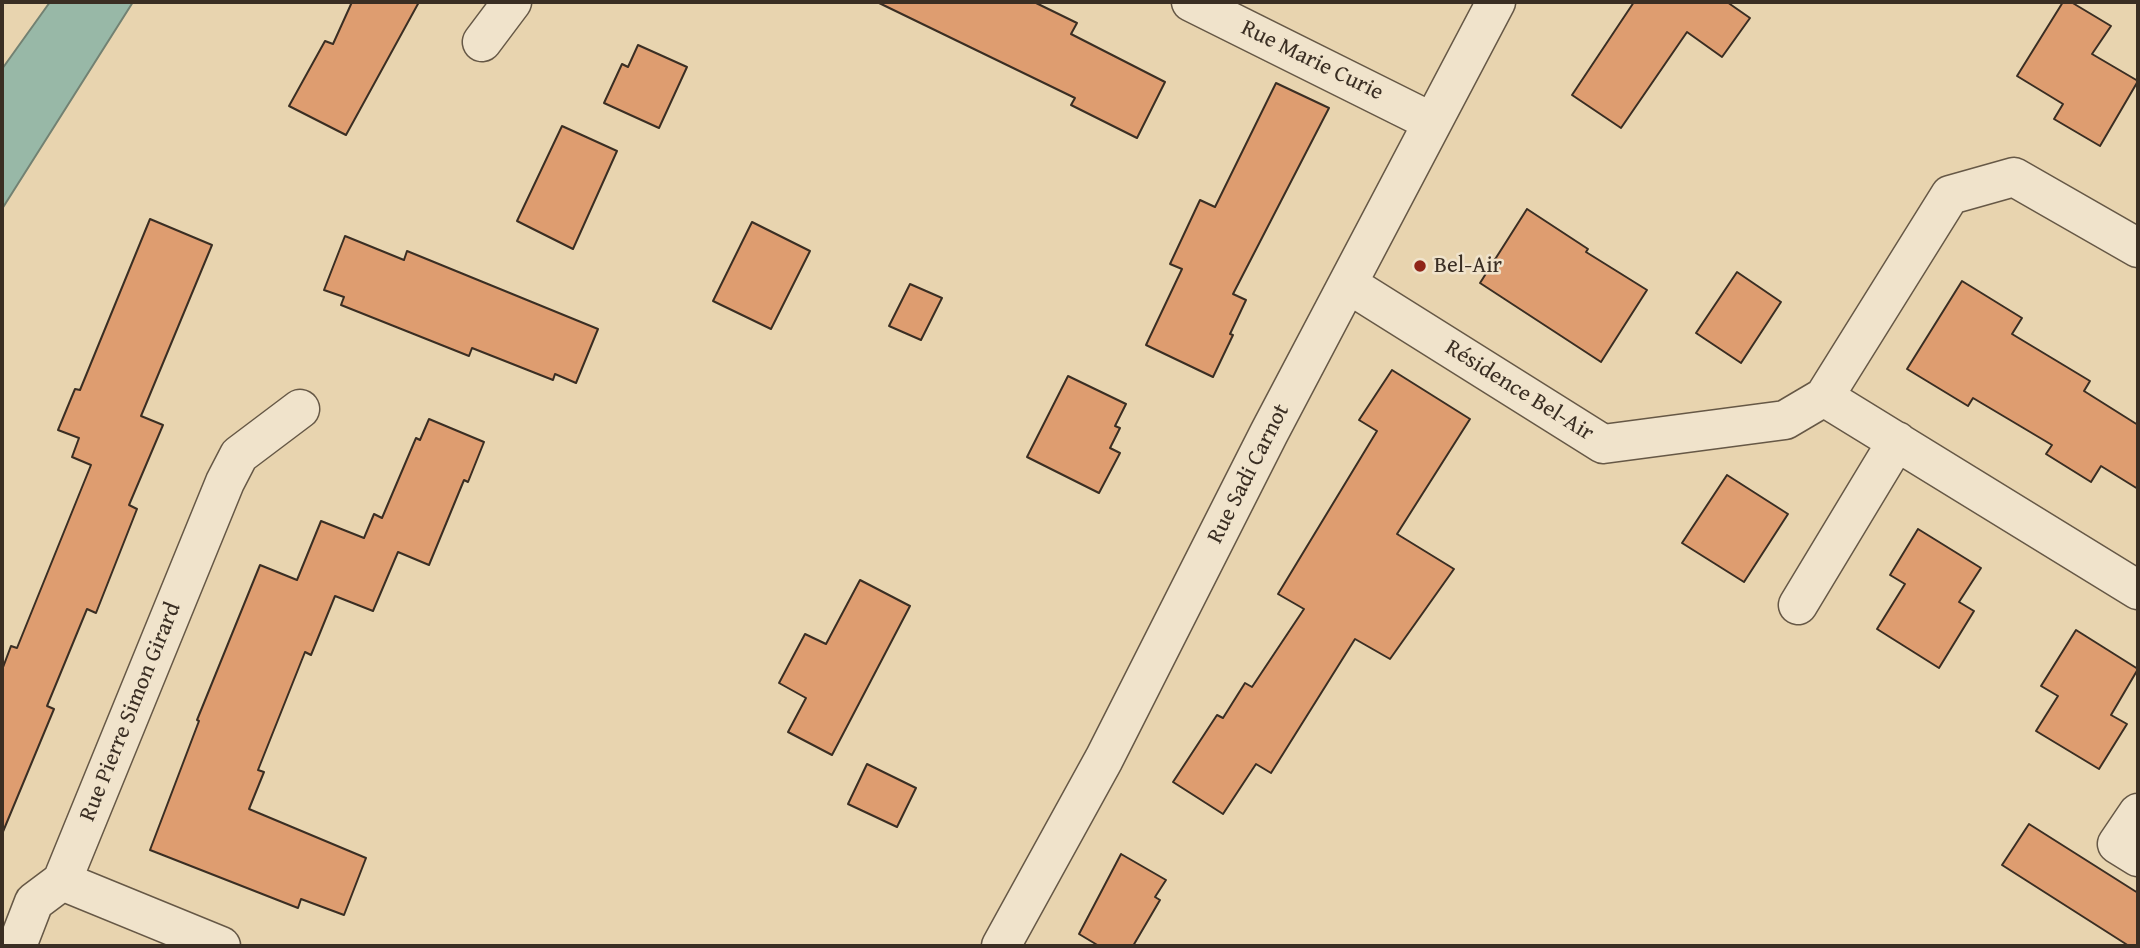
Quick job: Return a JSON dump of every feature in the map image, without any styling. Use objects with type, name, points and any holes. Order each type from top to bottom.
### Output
[{"type":"street","points":[[482,42],[512,2]]},
{"type":"street","name":"Rue Marie Curie","points":[[1191,2],[1432,122]]},
{"type":"street","name":"Rue Sadi Carnot","points":[[1001,946],[1104,759],[1269,433],[1496,2]]},
{"type":"street","name":"Résidence Bel-Air","points":[[1348,284],[1603,444],[1785,420],[1824,397],[1950,195],[2014,177],[2138,248]]},
{"type":"street","points":[[1824,397],[2138,590]]},
{"type":"street","name":"Rue Pierre Simon Girard","points":[[62,880],[225,481],[239,455],[300,409]]},
{"type":"street","points":[[1798,605],[1897,441]]},
{"type":"street","points":[[2138,813],[2117,844],[2138,857]]},
{"type":"street","points":[[17,946],[34,902],[62,880],[221,946]]},
{"type":"shaded area","points":[[50,2],[133,2],[2,209],[2,69]]},
{"type":"building","points":[[352,2],[419,2],[346,135],[289,106],[325,41],[333,44]]},
{"type":"building","points":[[877,2],[1034,2],[1077,23],[1071,34],[1165,82],[1137,138],[1071,105],[1075,98]]},
{"type":"building","points":[[1634,2],[1727,2],[1750,18],[1722,57],[1687,32],[1621,128],[1572,95]]},
{"type":"building","points":[[2063,2],[2071,2],[2111,26],[2092,54],[2138,81],[2100,146],[2054,119],[2063,104],[2017,76]]},
{"type":"building","points":[[638,45],[687,67],[659,128],[604,103],[622,64],[628,67]]},
{"type":"building","points":[[1276,83],[1329,108],[1233,294],[1246,300],[1213,377],[1146,345],[1182,269],[1170,264],[1200,200],[1215,207]]},
{"type":"building","points":[[562,126],[617,151],[573,249],[517,221]]},
{"type":"building","points":[[1527,209],[1588,249],[1586,252],[1647,290],[1601,362],[1480,283]]},
{"type":"building","points":[[150,219],[212,245],[141,416],[163,425],[129,505],[137,509],[96,613],[87,609],[47,706],[54,709],[2,834],[2,670],[11,646],[17,648],[91,465],[72,457],[79,438],[58,430],[75,389],[80,390]]},
{"type":"building","points":[[752,222],[810,251],[771,329],[713,301]]},
{"type":"building","points":[[345,236],[404,260],[407,251],[598,329],[576,383],[555,374],[553,380],[472,348],[469,356],[341,305],[344,297],[324,290]]},
{"type":"building","points":[[1737,272],[1781,302],[1741,363],[1696,333]]},
{"type":"building","points":[[1962,281],[2022,318],[2012,334],[2090,381],[2084,391],[2138,425],[2138,489],[2101,466],[2091,482],[2046,454],[2052,445],[1973,398],[1968,406],[1907,369]]},
{"type":"building","points":[[910,284],[942,298],[921,340],[889,326]]},
{"type":"building","points":[[1392,370],[1470,419],[1397,534],[1454,569],[1390,659],[1355,639],[1271,773],[1256,764],[1223,814],[1173,782],[1217,715],[1223,718],[1245,683],[1252,687],[1304,609],[1278,594],[1377,431],[1359,420]]},
{"type":"building","points":[[1068,376],[1126,404],[1115,426],[1120,428],[1110,448],[1120,453],[1099,493],[1027,457]]},
{"type":"building","points":[[429,419],[484,442],[468,482],[464,480],[429,565],[398,552],[373,611],[335,596],[311,655],[305,652],[258,770],[264,772],[249,809],[366,858],[344,915],[301,899],[298,908],[150,850],[199,721],[197,720],[260,565],[297,580],[321,521],[364,538],[374,514],[382,518],[416,438],[420,440]]},
{"type":"building","points":[[1727,475],[1788,514],[1744,582],[1682,543]]},
{"type":"building","points":[[1918,529],[1981,568],[1959,602],[1974,611],[1939,668],[1877,629],[1905,584],[1890,575]]},
{"type":"building","points":[[860,580],[910,606],[832,755],[788,732],[806,698],[779,683],[805,634],[826,644]]},
{"type":"building","points":[[2076,630],[2138,669],[2111,715],[2127,724],[2099,769],[2036,731],[2058,696],[2041,686]]},
{"type":"building","points":[[867,764],[916,788],[897,827],[848,804]]},
{"type":"building","points":[[2029,824],[2138,893],[2138,946],[2129,946],[2002,865]]},
{"type":"building","points":[[1121,854],[1166,880],[1155,897],[1160,900],[1133,946],[1099,946],[1079,934]]},
{"type":"place","name":"Bel-Air","points":[[1420,266]]}]
